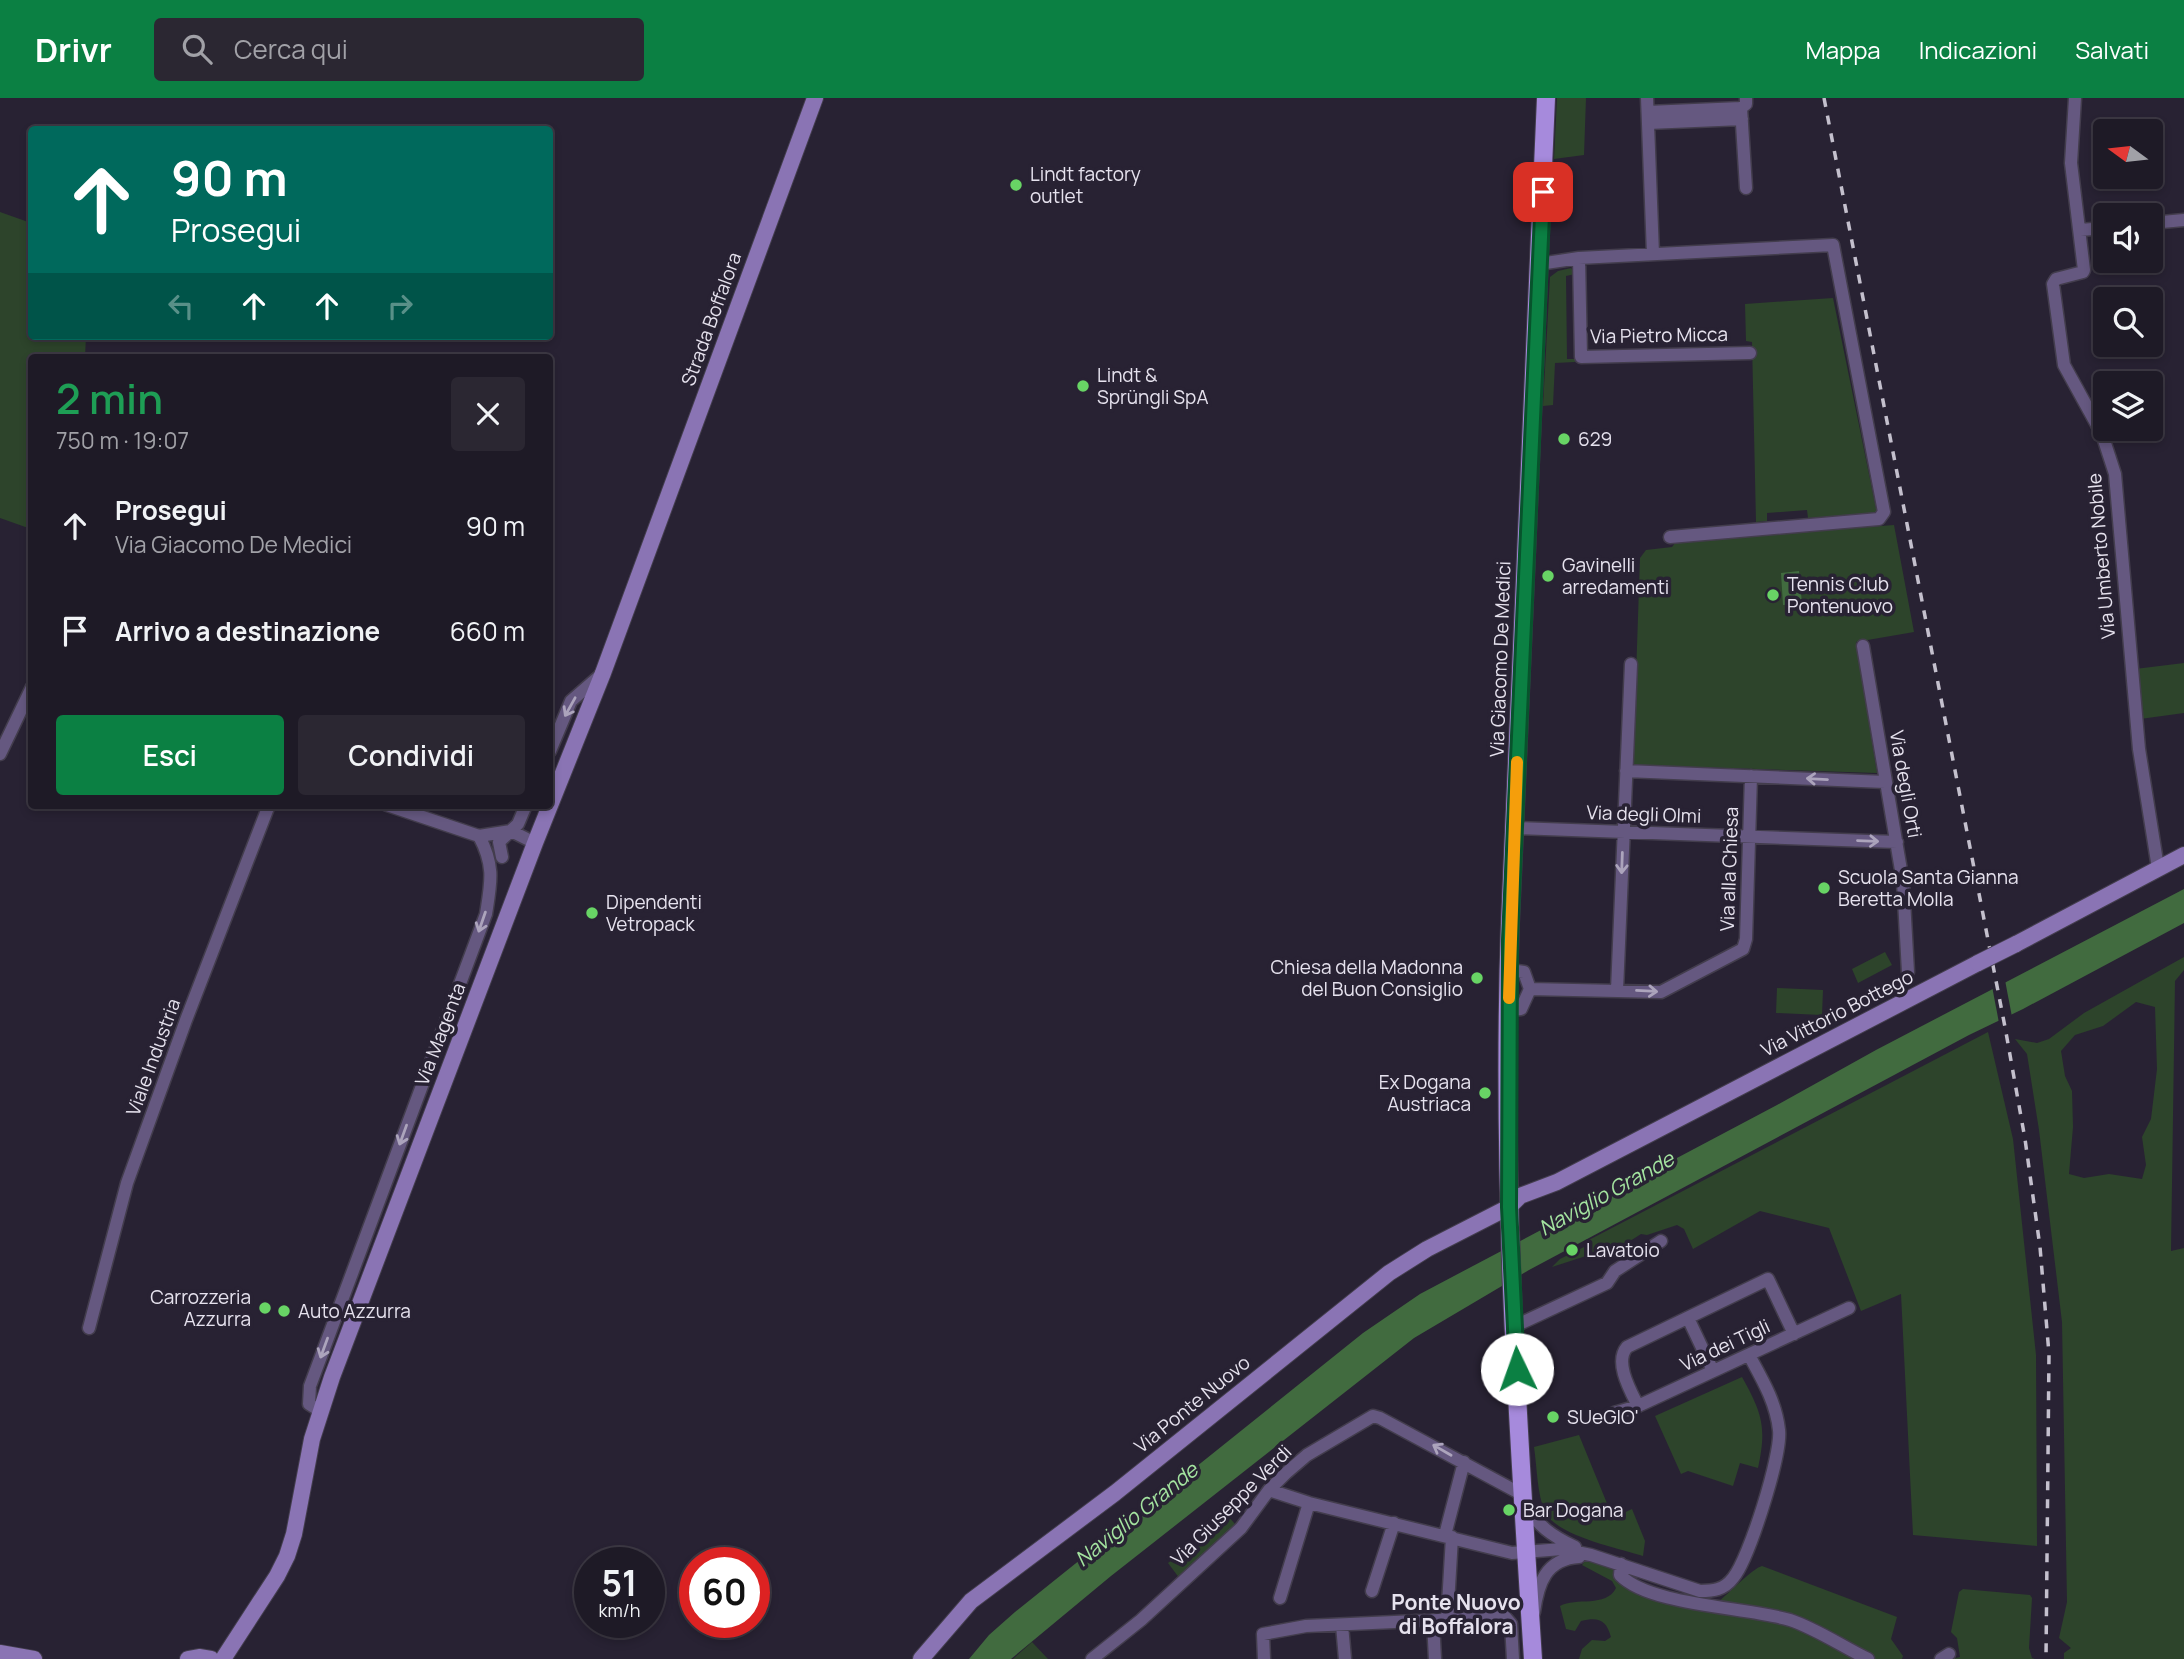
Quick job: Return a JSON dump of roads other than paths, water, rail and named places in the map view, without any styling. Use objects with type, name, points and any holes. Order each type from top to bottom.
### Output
[{"type":"main road","name":"Via Giacomo De Medici","points":[[1532,1659],[1509,1215],[1509,1010],[1546,98]]},
{"type":"street","name":"Strada Boffalora","points":[[646,554],[815,98]]},
{"type":"street","points":[[1647,98],[1653,254]]},
{"type":"street","points":[[2075,98],[2070,163],[2080,230],[2093,229]]},
{"type":"street","points":[[1648,118],[1743,108],[1746,188]]},
{"type":"street","points":[[2163,222],[2184,220]]},
{"type":"street","name":"Via Umberto Nobile","points":[[2080,230],[2082,272],[2056,279],[2053,284],[2064,365],[2102,434],[2115,474],[2138,740],[2158,868]]},
{"type":"street","points":[[1539,264],[1579,258],[1833,245],[1884,512],[1880,519],[1670,537]]},
{"type":"street","name":"Via Pietro Micca","points":[[1579,258],[1581,357],[1750,353]]},
{"type":"street","name":"Via Magenta","points":[[553,798],[603,673],[646,554]]},
{"type":"street","name":"Via degli Orti","points":[[1863,646],[1903,882],[1908,972]]},
{"type":"street","points":[[1617,990],[1631,664]]},
{"type":"street","name":"Via Magenta","points":[[553,744],[571,701],[603,673]]},
{"type":"street","points":[[0,754],[28,695]]},
{"type":"street","points":[[1626,771],[1885,782]]},
{"type":"street","name":"Via alla Chiesa","points":[[1530,989],[1661,992],[1743,949],[1746,939],[1751,776]]},
{"type":"street","name":"Viale Industria","points":[[89,1328],[127,1183],[267,809]]},
{"type":"street","points":[[399,809],[479,836],[511,831],[535,843]]},
{"type":"street","points":[[495,856],[499,842],[518,824],[524,809]]},
{"type":"street","name":"Via Magenta","points":[[223,1659],[287,1556],[320,1411],[549,809]]},
{"type":"street","name":"Via degli Olmi","points":[[1515,828],[1897,842]]},
{"type":"street","points":[[479,836],[495,856],[528,862]]},
{"type":"street","name":"Via Vittorio Bottego","points":[[1509,1215],[1520,1196],[1557,1182],[2184,855]]},
{"type":"street","name":"Via Magenta","points":[[320,1411],[309,1404],[310,1386],[486,914],[495,856]]},
{"type":"street","points":[[1509,1010],[1521,1009],[1530,989],[1524,972],[1510,970]]},
{"type":"street","name":"Via Ponte Nuovo","points":[[921,1659],[971,1601],[1115,1493],[1389,1273],[1427,1249],[1509,1215]]},
{"type":"street","points":[[1515,1326],[1607,1283],[1615,1271],[1661,1241]]},
{"type":"street","points":[[1638,1406],[1623,1366],[1627,1346],[1768,1279],[1794,1334]]},
{"type":"street","name":"Via dei Tigli","points":[[1614,1413],[1638,1406],[1849,1308]]},
{"type":"street","points":[[1688,1318],[1713,1371]]},
{"type":"street","points":[[1269,1490],[1308,1503],[1512,1553],[1562,1549],[1591,1555],[1700,1591],[1714,1591],[1734,1578],[1755,1526],[1777,1455],[1780,1433],[1773,1403],[1749,1355]]},
{"type":"street","name":"Via Giuseppe Verdi","points":[[1092,1659],[1140,1620],[1241,1528],[1269,1490],[1307,1455],[1373,1416],[1464,1462],[1523,1497]]},
{"type":"street","points":[[1447,1621],[1449,1536],[1464,1462]]},
{"type":"street","points":[[1523,1497],[1542,1529],[1555,1539],[1591,1555]]},
{"type":"street","points":[[1280,1598],[1308,1503]]},
{"type":"street","points":[[1372,1591],[1394,1523]]},
{"type":"street","points":[[1526,1552],[1554,1562],[1591,1555]]},
{"type":"street","points":[[1531,1633],[1534,1607],[1546,1573],[1554,1562]]},
{"type":"street","points":[[1621,1564],[1620,1575],[1626,1581],[1653,1593],[1763,1612],[1794,1622],[1868,1659]]},
{"type":"street","points":[[1264,1659],[1263,1634],[1306,1626],[1505,1617],[1511,1624],[1513,1659]]},
{"type":"street","points":[[1433,1622],[1435,1659]]},
{"type":"street","points":[[1342,1625],[1345,1659]]},
{"type":"street","points":[[0,1653],[34,1659]]},
{"type":"street","points":[[188,1659],[211,1659]]},
{"type":"railway","points":[[1824,98],[2025,1139],[2040,1247],[2049,1354],[2046,1659]]},
{"type":"place","name":"Lindt factory outlet","points":[[1016,185]]},
{"type":"place","name":"Lindt & Sprüngli SpA","points":[[1083,386]]},
{"type":"place","name":"629","points":[[1564,439]]},
{"type":"place","name":"Gavinelli arredamenti","points":[[1548,576]]},
{"type":"place","name":"Tennis Club Pontenuovo","points":[[1773,595]]},
{"type":"place","name":"Scuola Santa Gianna Beretta Molla","points":[[1824,888]]},
{"type":"place","name":"Dipendenti Vetropack","points":[[592,913]]},
{"type":"place","name":"Chiesa della Madonna del Buon Consiglio","points":[[1477,978]]},
{"type":"place","name":"Ex Dogana Austriaca","points":[[1485,1093]]},
{"type":"place","name":"Lavatoio","points":[[1572,1250]]},
{"type":"place","name":"Carrozzeria Azzurra","points":[[265,1308]]},
{"type":"place","name":"Auto Azzurra","points":[[284,1311]]},
{"type":"place","name":"SUeGIO'","points":[[1553,1417]]},
{"type":"place","name":"Bar Dogana","points":[[1509,1510]]},
{"type":"district","name":"Ponte Nuovo di Boffalora","points":[[1456,1614]]},
{"type":"water label","name":"Naviglio Grande","points":[[1606,1193]]},
{"type":"water label","name":"Naviglio Grande","points":[[1136,1514]]}]
